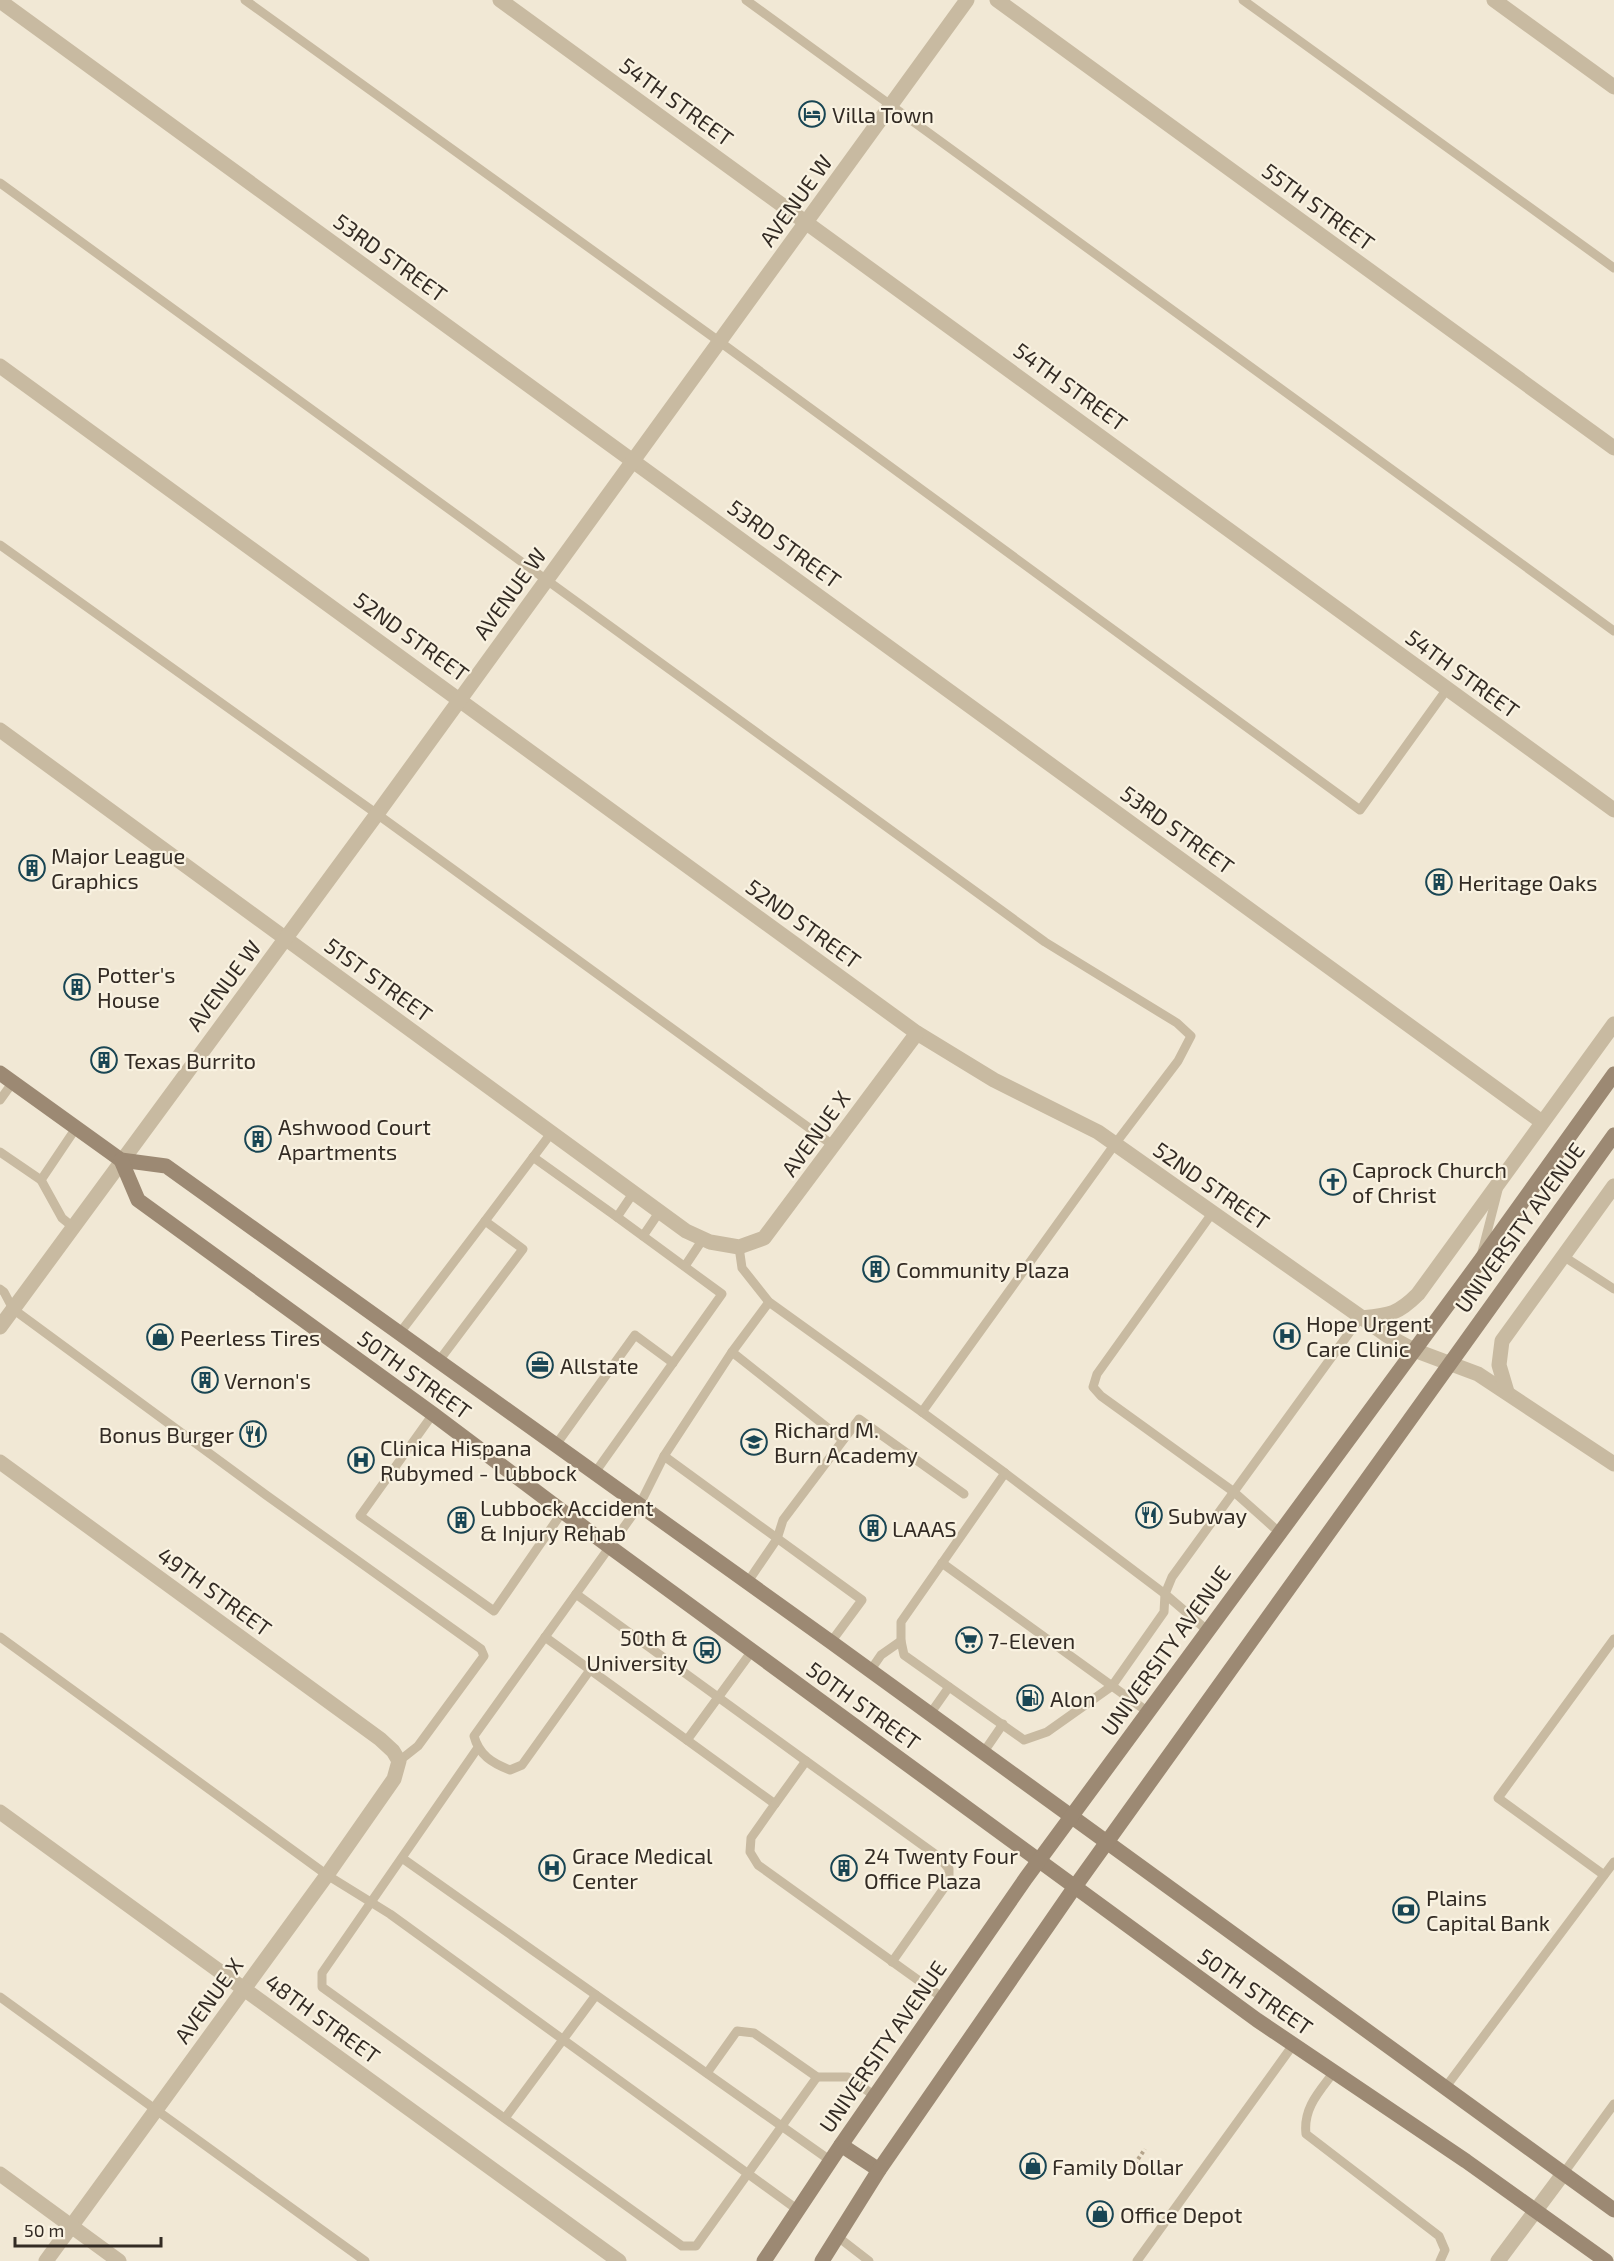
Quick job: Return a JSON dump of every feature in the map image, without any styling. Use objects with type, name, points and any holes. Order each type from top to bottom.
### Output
[{"type":"main road","name":"50TH STREET","points":[[0,1073],[121,1160],[166,1166],[594,1474],[831,1641],[1614,2210]]},
{"type":"main road","name":"UNIVERSITY AVENUE","points":[[764,2261],[841,2145],[1071,1816],[1480,1261],[1614,1074]]},
{"type":"main road","name":"UNIVERSITY AVENUE","points":[[822,2261],[879,2170],[1074,1888],[1614,1135]]},
{"type":"main road","name":"50TH STREET","points":[[121,1160],[138,1200],[1074,1888],[1293,2045],[1606,2261]]},
{"type":"main road","points":[[841,2145],[879,2170]]},
{"type":"street","name":"54TH STREET","points":[[500,0],[1614,810]]},
{"type":"street","name":"AVENUE W","points":[[0,1327],[286,939],[967,0]]},
{"type":"street","name":"55TH STREET","points":[[997,0],[1614,448]]},
{"type":"street","points":[[1494,0],[1614,87]]},
{"type":"street","name":"53RD STREET","points":[[0,2],[1542,1122]]},
{"type":"street","name":"52ND STREET","points":[[0,366],[917,1033],[994,1080],[1098,1132],[1360,1318],[1414,1350],[1478,1374],[1614,1464]]},
{"type":"street","name":"51ST STREET","points":[[0,730],[686,1231],[710,1242],[739,1247]]},
{"type":"street","points":[[1360,1318],[1388,1315],[1404,1308],[1418,1294],[1614,1024]]},
{"type":"street","name":"AVENUE X","points":[[739,1247],[764,1238],[917,1033]]},
{"type":"street","points":[[1507,1392],[1499,1365],[1502,1341],[1614,1186]]},
{"type":"street","name":"49TH STREET","points":[[0,1462],[380,1739],[393,1750],[399,1761]]},
{"type":"street","name":"AVENUE X","points":[[46,2261],[327,1875],[394,1779],[399,1761]]},
{"type":"street","name":"48TH STREET","points":[[0,1812],[619,2261]]},
{"type":"street","points":[[0,2174],[120,2261]]},
{"type":"street","points":[[1498,2261],[1563,2174]]},
{"type":"lane","points":[[245,0],[720,342],[1360,810],[1447,689]]},
{"type":"lane","points":[[746,0],[1614,631]]},
{"type":"lane","points":[[1244,0],[1614,268]]},
{"type":"lane","points":[[0,183],[1045,942],[1177,1023],[1191,1036],[1178,1061],[1115,1144],[922,1412]]},
{"type":"lane","points":[[0,545],[377,814],[834,1146]]},
{"type":"lane","points":[[0,1100],[13,1082]]},
{"type":"lane","points":[[41,1180],[76,1128]]},
{"type":"lane","points":[[399,1334],[552,1132]]},
{"type":"lane","points":[[0,1152],[41,1180],[62,1218],[73,1227]]},
{"type":"lane","points":[[533,1157],[722,1294],[594,1474]]},
{"type":"lane","points":[[1480,1261],[1501,1179]]},
{"type":"lane","points":[[616,1217],[634,1192]]},
{"type":"lane","points":[[643,1236],[660,1211]]},
{"type":"lane","points":[[1213,1212],[1097,1374],[1093,1387],[1101,1396],[1234,1492],[1280,1533]]},
{"type":"lane","points":[[438,1362],[523,1249],[485,1221]]},
{"type":"lane","points":[[685,1266],[703,1239]]},
{"type":"lane","points":[[739,1247],[741,1268],[769,1302],[1005,1473],[1166,1594],[1208,1631]]},
{"type":"lane","points":[[1563,1256],[1614,1288]]},
{"type":"lane","points":[[0,1289],[13,1309],[481,1649],[484,1656],[418,1746],[399,1761]]},
{"type":"lane","points":[[590,1670],[522,1765],[510,1770],[494,1764],[477,1749],[474,1736],[639,1506],[664,1456],[732,1352],[769,1302]]},
{"type":"lane","points":[[1005,1473],[901,1622],[901,1641],[904,1655],[1024,1740],[1047,1732],[1112,1686],[1164,1612],[1166,1594],[1172,1577],[1360,1318]]},
{"type":"lane","points":[[555,1446],[636,1335],[673,1363]]},
{"type":"lane","points":[[732,1352],[843,1440]]},
{"type":"lane","points":[[432,1414],[360,1516],[494,1611],[563,1511]]},
{"type":"lane","points":[[747,1583],[777,1539],[783,1521],[859,1419],[964,1494]]},
{"type":"lane","points":[[664,1456],[862,1600],[831,1641]]},
{"type":"lane","points":[[942,1563],[1148,1712]]},
{"type":"lane","points":[[576,1594],[939,1857],[949,1869],[949,1881],[892,1962]]},
{"type":"lane","points":[[0,1637],[327,1875],[372,1902],[798,2210]]},
{"type":"lane","points":[[545,1637],[775,1803]]},
{"type":"lane","points":[[1604,1875],[1498,1798],[1614,1639]]},
{"type":"lane","points":[[870,1671],[881,1655],[901,1641]]},
{"type":"lane","points":[[687,1740],[752,1651]]},
{"type":"lane","points":[[930,1714],[949,1687]]},
{"type":"lane","points":[[983,1753],[1003,1724]]},
{"type":"lane","points":[[477,1749],[322,1973],[322,1987],[682,2246],[696,2246],[817,2077]]},
{"type":"lane","points":[[806,1761],[751,1838],[750,1852],[758,1865],[943,1998]]},
{"type":"lane","points":[[402,1858],[831,2161]]},
{"type":"lane","points":[[1445,2088],[1614,1862]]},
{"type":"lane","points":[[505,2118],[596,1995]]},
{"type":"lane","points":[[0,1997],[365,2261]]},
{"type":"lane","points":[[707,2073],[737,2031],[754,2033],[817,2077],[848,2077],[875,2096]]},
{"type":"lane","points":[[1137,2261],[1293,2045]]},
{"type":"lane","points":[[1334,2072],[1309,2106],[1305,2121],[1306,2134],[1439,2236],[1445,2250],[1440,2261]]},
{"type":"lane","points":[[1563,2174],[1614,2104]]},
{"type":"lane","points":[[838,2237],[869,2261]]},
{"type":"path","points":[[1128,2174],[1145,2149]]},
{"type":"place","name":"Villa Town","points":[[812,114]]},
{"type":"place","name":"Major League Graphics","points":[[32,868]]},
{"type":"place","name":"Heritage Oaks","points":[[1439,882]]},
{"type":"place","name":"Potter's House","points":[[77,987]]},
{"type":"place","name":"Texas Burrito","points":[[104,1060]]},
{"type":"place","name":"Ashwood Court Apartments","points":[[258,1139]]},
{"type":"place","name":"Caprock Church of Christ","points":[[1333,1182]]},
{"type":"place","name":"Community Plaza","points":[[876,1269]]},
{"type":"place","name":"Hope Urgent Care Clinic","points":[[1287,1336]]},
{"type":"place","name":"Peerless Tires","points":[[160,1337]]},
{"type":"place","name":"Allstate","points":[[540,1365]]},
{"type":"place","name":"Vernon's","points":[[205,1380]]},
{"type":"place","name":"Bonus Burger","points":[[253,1434]]},
{"type":"place","name":"Richard M. Burn Academy","points":[[754,1442]]},
{"type":"place","name":"Clinica Hispana Rubymed - Lubbock","points":[[361,1460]]},
{"type":"place","name":"Subway","points":[[1149,1515]]},
{"type":"place","name":"Lubbock Accident & Injury Rehab","points":[[461,1520]]},
{"type":"place","name":"LAAAS","points":[[873,1528]]},
{"type":"place","name":"7-Eleven","points":[[969,1640]]},
{"type":"place","name":"50th & University","points":[[707,1650]]},
{"type":"place","name":"Alon","points":[[1030,1698]]},
{"type":"place","name":"Grace Medical Center","points":[[552,1868]]},
{"type":"place","name":"24 Twenty Four Office Plaza","points":[[844,1868]]},
{"type":"place","name":"Plains Capital Bank","points":[[1406,1910]]},
{"type":"place","name":"Family Dollar","points":[[1033,2166]]},
{"type":"place","name":"Office Depot","points":[[1100,2214]]}]
